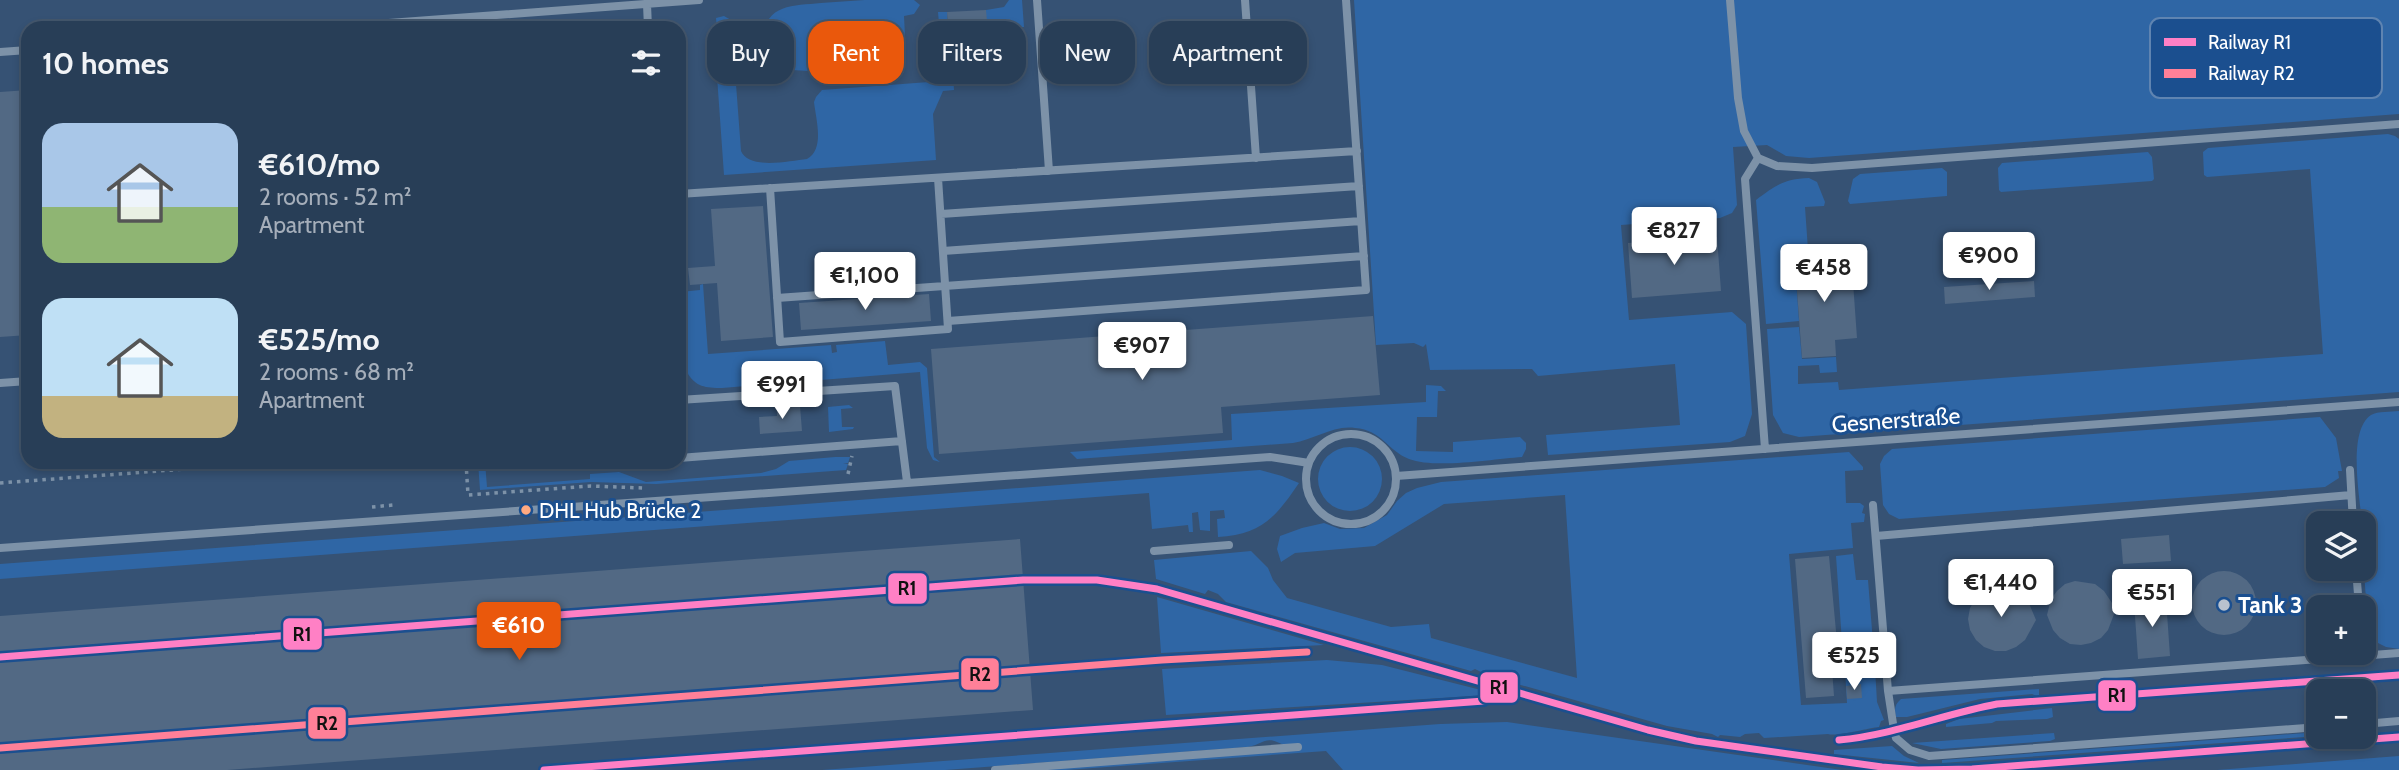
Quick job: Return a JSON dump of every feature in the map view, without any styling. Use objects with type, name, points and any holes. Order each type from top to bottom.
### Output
[{"type":"lane","points":[[416,21],[699,0]]},
{"type":"lane","points":[[1037,0],[1049,171]]},
{"type":"lane","points":[[1245,0],[1256,158]]},
{"type":"lane","points":[[770,188],[780,342],[1366,290],[1346,0]]},
{"type":"lane","points":[[1730,0],[1738,98],[1744,131],[1758,158],[1777,166],[1812,168],[2399,124]]},
{"type":"lane","points":[[647,4],[648,21]]},
{"type":"lane","points":[[0,52],[21,50]]},
{"type":"lane","points":[[686,194],[1357,151]]},
{"type":"lane","points":[[1758,158],[1745,179],[1765,449]]},
{"type":"lane","points":[[938,178],[948,325]]},
{"type":"lane","points":[[941,214],[1359,186]]},
{"type":"lane","points":[[943,251],[1361,221]]},
{"type":"lane","points":[[777,298],[1364,256]]},
{"type":"lane","points":[[0,383],[21,382]]},
{"type":"lane","points":[[686,400],[895,386],[907,482]]},
{"type":"lane","name":"Gesnerstraße","points":[[1396,476],[2399,402]]},
{"type":"lane","points":[[1354,434],[1366,436],[1385,449],[1394,465],[1396,476],[1392,497],[1381,512],[1363,522],[1340,522],[1321,512],[1311,499],[1306,479],[1309,463],[1327,441],[1341,435],[1354,434]]},
{"type":"lane","points":[[686,457],[902,441]]},
{"type":"lane","points":[[0,548],[1270,457],[1309,463]]},
{"type":"lane","points":[[2350,470],[2352,511]]},
{"type":"lane","points":[[1876,536],[2351,495]]},
{"type":"lane","points":[[1873,505],[1888,691],[1896,738],[1910,750],[1929,756],[2306,728]]},
{"type":"lane","points":[[1154,551],[1229,545]]},
{"type":"lane","points":[[2376,654],[2399,653]]},
{"type":"lane","points":[[1888,691],[2306,658]]},
{"type":"lane","points":[[2376,723],[2399,721]]},
{"type":"lane","points":[[995,770],[1298,747]]},
{"type":"path","points":[[855,445],[848,474],[859,473]]},
{"type":"path","points":[[0,483],[185,469]]},
{"type":"path","points":[[466,469],[468,495],[591,486],[643,488]]},
{"type":"shaded area","points":[[865,0],[914,0],[920,5],[914,14],[904,16],[905,36],[904,36],[904,21],[808,21],[808,71],[794,70],[794,21],[768,21],[783,9]]},
{"type":"shaded area","points":[[1009,0],[1022,0],[1024,21],[986,21],[986,10],[1004,7]]},
{"type":"shaded area","points":[[1354,0],[2399,0],[2399,114],[1809,158],[1786,156],[1767,145],[1733,147],[1737,205],[1732,213],[1720,218],[1621,225],[1629,320],[1732,312],[1746,324],[1752,414],[1745,436],[1730,442],[1548,455],[1546,435],[1680,425],[1675,364],[1538,376],[1532,369],[1430,370],[1426,344],[1423,347],[1414,343],[1376,345]]},
{"type":"shaded area","points":[[938,12],[947,12],[948,21],[939,21]]},
{"type":"shaded area","points":[[724,16],[731,20],[716,21],[716,18]]},
{"type":"shaded area","points":[[718,84],[736,84],[741,151],[745,157],[752,161],[780,162],[807,159],[813,154],[818,141],[814,102],[822,90],[904,84],[954,84],[954,90],[943,91],[933,114],[936,160],[724,175]]},
{"type":"shaded area","points":[[2388,134],[2399,139],[2399,392],[1799,437],[1783,433],[1773,415],[1767,329],[1799,327],[1802,359],[1836,357],[1837,372],[1820,373],[1819,365],[1798,366],[1798,384],[1838,382],[1839,390],[2323,354],[2310,169],[2207,177],[2204,175],[2203,152],[2208,148]]},
{"type":"shaded area","points":[[2148,152],[2152,157],[2152,181],[2001,192],[1999,190],[1998,168],[2002,163]]},
{"type":"shaded area","points":[[1942,168],[1947,172],[1947,196],[1850,204],[1848,201],[1853,179],[1860,174]]},
{"type":"shaded area","points":[[1809,178],[1817,182],[1825,202],[1824,206],[1805,207],[1808,250],[1794,251],[1799,321],[1766,324],[1756,200],[1781,184]]},
{"type":"shaded area","points":[[703,284],[708,354],[831,345],[832,353],[837,352],[836,345],[885,341],[888,365],[920,362],[927,368],[934,457],[940,462],[933,460],[927,448],[920,372],[722,388],[697,384],[687,372],[686,291],[700,290],[700,285]]},
{"type":"shaded area","points":[[1426,385],[1441,386],[1446,391],[1438,391],[1437,417],[1417,417],[1416,451],[1453,452],[1453,442],[1520,437],[1526,443],[1522,457],[1449,463],[1420,462],[1402,455],[1372,433],[1355,428],[1331,431],[1293,443],[1077,459],[1070,452],[1232,440],[1231,414],[1426,402]]},
{"type":"shaded area","points":[[849,405],[853,408],[841,409],[842,427],[854,427],[853,429],[829,432],[828,407]]},
{"type":"shaded area","points":[[2399,411],[2399,649],[2378,643],[2376,595],[2366,595],[2365,585],[2365,581],[2376,581],[2376,511],[2361,511],[2357,450],[2364,423],[2371,415]]},
{"type":"shaded area","points":[[2320,417],[2336,438],[2342,471],[2338,471],[2339,478],[2325,487],[1899,519],[1889,514],[1883,505],[1880,464],[1892,449]]},
{"type":"shaded area","points":[[1344,447],[1356,447],[1373,456],[1380,467],[1380,491],[1373,502],[1356,511],[1344,511],[1332,506],[1323,497],[1318,485],[1318,473],[1323,461],[1332,452]]},
{"type":"shaded area","points":[[1849,452],[1863,470],[1845,471],[1846,503],[1860,503],[1864,506],[1862,513],[1865,514],[1864,522],[1851,523],[1853,548],[1789,554],[1801,705],[1847,703],[1845,670],[1875,668],[1877,702],[1884,720],[1879,727],[1852,732],[1764,738],[1759,733],[1740,737],[1718,737],[1667,726],[1489,676],[1475,669],[1471,671],[1226,602],[1218,594],[1208,590],[1205,594],[1156,579],[1154,560],[1251,551],[1268,568],[1273,580],[1287,598],[1391,627],[1429,624],[1431,638],[1577,678],[1565,495],[1444,504],[1375,546],[1295,553],[1281,562],[1277,549],[1280,536],[1324,523],[1340,529],[1364,528],[1387,515],[1406,493],[1441,482]]},
{"type":"shaded area","points":[[850,457],[848,463],[843,463],[848,464],[846,470],[656,484],[591,482],[480,490],[478,469],[486,469],[487,487],[590,479],[590,474],[619,472],[646,482],[761,473],[776,469],[789,461]]},
{"type":"shaded area","points":[[1260,470],[1299,483],[1275,515],[1256,528],[1233,536],[1218,537],[1217,519],[1225,518],[1224,510],[1210,511],[1210,531],[1200,530],[1198,512],[1192,513],[1193,532],[1189,532],[1188,525],[1152,529],[1149,493],[0,579],[0,564]]},
{"type":"shaded area","points":[[1853,554],[1856,580],[1868,580],[1874,655],[1843,657],[1836,556]]},
{"type":"shaded area","points":[[1157,597],[1324,645],[1161,653]]},
{"type":"shaded area","points":[[1327,660],[1382,665],[1489,692],[1489,695],[1166,715],[1162,669]]},
{"type":"shaded area","points":[[2039,689],[2039,697],[2032,694],[1980,699],[1907,717],[1896,717],[1895,714],[1896,705],[1901,699]]},
{"type":"shaded area","points":[[2052,708],[2053,717],[2047,719],[1946,727],[1946,724],[1959,719]]},
{"type":"shaded area","points":[[1507,722],[1842,770],[1343,770],[1326,751],[1066,770],[1031,770],[1284,745],[1269,740],[1248,747],[945,770],[822,770],[1440,724]]},
{"type":"shaded area","points":[[2054,733],[2055,739],[2050,741],[1941,749],[1912,743]]},
{"type":"shaded area","points":[[2306,733],[2306,737],[1942,763],[1942,760]]},
{"type":"shaded area","points":[[1892,746],[1919,763],[1834,754],[1834,750]]},
{"type":"shaded area","points":[[2399,756],[2399,770],[2217,770]]},
{"type":"building","points":[[986,10],[987,21],[948,21],[947,12]]},
{"type":"building","points":[[21,90],[21,336],[0,337],[0,92]]},
{"type":"building","points":[[763,206],[773,337],[721,341],[717,283],[690,285],[688,268],[715,266],[711,209]]},
{"type":"building","points":[[1717,237],[1721,291],[1632,298],[1628,243]]},
{"type":"building","points":[[1828,249],[1830,269],[1852,268],[1857,338],[1835,340],[1836,356],[1802,358],[1794,251]]},
{"type":"building","points":[[2034,281],[2035,297],[1945,304],[1944,287]]},
{"type":"building","points":[[929,294],[931,321],[801,330],[799,303]]},
{"type":"building","points":[[1373,316],[1380,395],[1221,407],[1223,433],[939,454],[931,349]]},
{"type":"building","points":[[800,406],[802,431],[760,434],[759,417],[777,416],[777,408]]},
{"type":"building","points":[[2169,535],[2171,561],[2123,564],[2121,539]]},
{"type":"building","points":[[1020,539],[1033,710],[227,770],[0,770],[0,616]]},
{"type":"building","points":[[1829,556],[1837,642],[1830,642],[1834,696],[1806,698],[1795,559]]},
{"type":"building","name":"Tank 3","points":[[2224,571],[2242,577],[2250,585],[2256,603],[2250,621],[2242,629],[2224,635],[2206,629],[2198,621],[2192,603],[2198,585],[2206,577]]},
{"type":"building","points":[[2075,581],[2095,584],[2104,591],[2116,609],[2108,630],[2101,638],[2081,645],[2070,644],[2060,638],[2053,630],[2047,615],[2051,599],[2057,591],[2065,584]]},
{"type":"building","points":[[2002,586],[2021,594],[2028,601],[2036,620],[2025,640],[2016,647],[1995,651],[1976,640],[1968,619],[1976,598],[1983,592]]},
{"type":"building","points":[[2166,599],[2170,656],[2138,659],[2134,602]]},
{"type":"building","points":[[1861,684],[1862,698],[1847,699],[1846,686]]},
{"type":"rail line","name":"R1","points":[[0,657],[1023,580],[1097,580],[1157,589],[1648,730],[1696,741],[1882,767],[1918,770],[1972,769],[2399,737]]},
{"type":"rail line","name":"R2","points":[[0,748],[1162,660],[1307,652]]},
{"type":"rail line","name":"R1","points":[[1839,740],[1879,734],[1997,704],[2399,675]]},
{"type":"rail line","name":"R1","points":[[544,770],[1484,701]]},
{"type":"place","name":"DHL Hub Brücke 2","points":[[526,510]]},
{"type":"place","name":"Tank 3","points":[[2224,605]]}]
